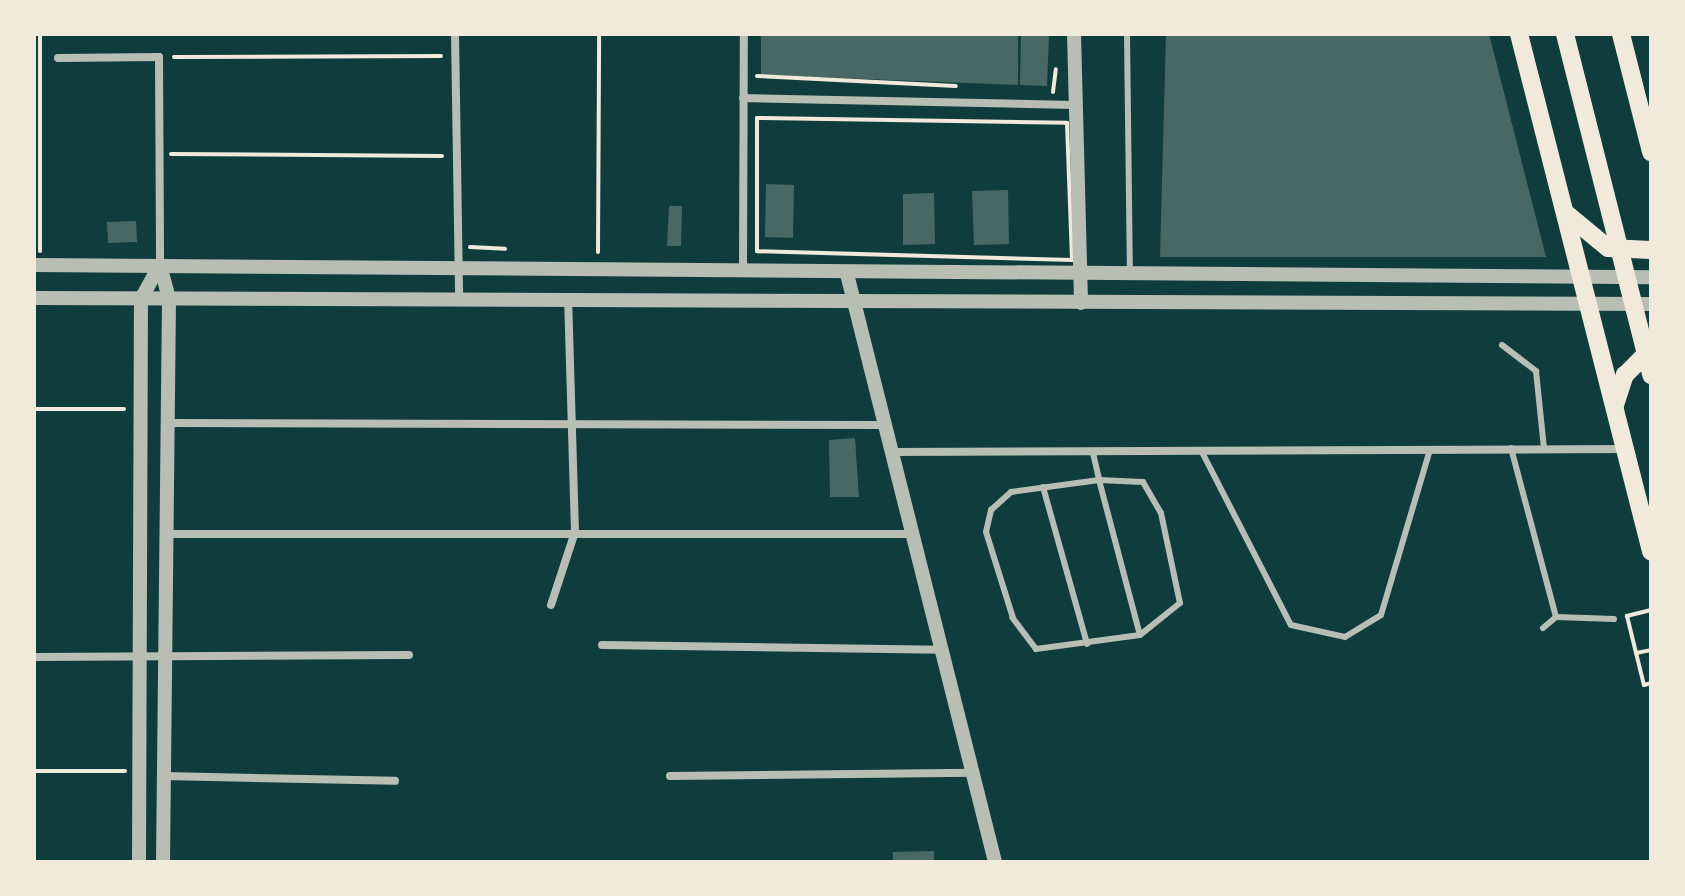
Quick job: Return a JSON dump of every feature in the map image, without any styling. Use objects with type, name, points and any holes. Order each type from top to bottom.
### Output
[{"type":"main road","points":[[1519,34],[1651,551]]},
{"type":"main road","points":[[1565,34],[1651,375]]},
{"type":"main road","points":[[1621,34],[1651,152]]},
{"type":"main road","points":[[1566,213],[1608,248],[1651,250]]},
{"type":"main road","points":[[1615,409],[1625,375],[1651,349]]},
{"type":"street","points":[[455,34],[459,300]]},
{"type":"street","points":[[743,274],[744,34]]},
{"type":"street","points":[[1074,34],[1081,303]]},
{"type":"street","points":[[58,58],[159,57],[160,265],[169,299],[163,862]]},
{"type":"street","points":[[743,98],[1075,105]]},
{"type":"street","points":[[37,265],[458,272],[1130,272],[1651,277]]},
{"type":"street","points":[[139,862],[141,299],[160,265]]},
{"type":"street","points":[[847,274],[995,862]]},
{"type":"street","points":[[34,298],[1651,304]]},
{"type":"street","points":[[551,605],[575,532],[568,301]]},
{"type":"street","points":[[168,423],[883,425]]},
{"type":"street","points":[[891,452],[1203,454],[1625,449]]},
{"type":"street","points":[[166,534],[911,534]]},
{"type":"street","points":[[602,645],[941,650]]},
{"type":"street","points":[[34,657],[409,655]]},
{"type":"street","points":[[670,776],[972,773]]},
{"type":"street","points":[[164,776],[395,781]]},
{"type":"lane","points":[[1127,34],[1130,272]]},
{"type":"lane","points":[[1502,345],[1536,371],[1544,449]]},
{"type":"lane","points":[[1511,448],[1556,617]]},
{"type":"lane","points":[[1203,454],[1263,582],[1291,625],[1345,637],[1381,615],[1430,450]]},
{"type":"lane","points":[[1093,453],[1140,635]]},
{"type":"lane","points":[[1099,480],[1143,482],[1161,513],[1180,603],[1140,635],[1036,649],[1025,638],[986,532],[999,500],[1043,487],[1099,480]]},
{"type":"lane","points":[[1043,487],[1087,644]]},
{"type":"lane","points":[[1543,628],[1556,617],[1614,619]]},
{"type":"path","points":[[37,265],[40,34]]},
{"type":"path","points":[[598,271],[599,34]]},
{"type":"path","points":[[159,57],[456,56]]},
{"type":"path","points":[[758,62],[757,76],[960,86]]},
{"type":"path","points":[[1038,90],[1053,91]]},
{"type":"path","points":[[757,118],[1067,123],[1072,260],[757,251],[757,118]]},
{"type":"path","points":[[160,154],[456,156]]},
{"type":"path","points":[[469,232],[469,247],[512,249]]},
{"type":"path","points":[[584,252],[613,254]]},
{"type":"path","points":[[34,409],[141,409]]},
{"type":"path","points":[[1651,610],[1627,616],[1639,653],[1644,685],[1651,683]]},
{"type":"path","points":[[1639,653],[1651,650]]},
{"type":"path","points":[[34,771],[139,771]]},
{"type":"building","points":[[761,34],[1018,34],[1018,85],[761,75]]},
{"type":"building","points":[[1166,34],[1489,34],[1546,257],[1160,257]]},
{"type":"building","points":[[1021,35],[1049,35],[1047,86],[1020,85]]},
{"type":"building","points":[[766,184],[794,185],[793,238],[765,237]]},
{"type":"building","points":[[1008,190],[1009,244],[974,245],[972,191]]},
{"type":"building","points":[[934,193],[935,244],[903,245],[903,194]]},
{"type":"building","points":[[669,206],[682,206],[681,246],[667,246]]},
{"type":"building","points":[[136,221],[137,242],[108,243],[107,222]]},
{"type":"building","points":[[855,438],[859,497],[830,497],[829,440]]},
{"type":"building","points":[[934,851],[934,862],[893,862],[893,852]]}]
